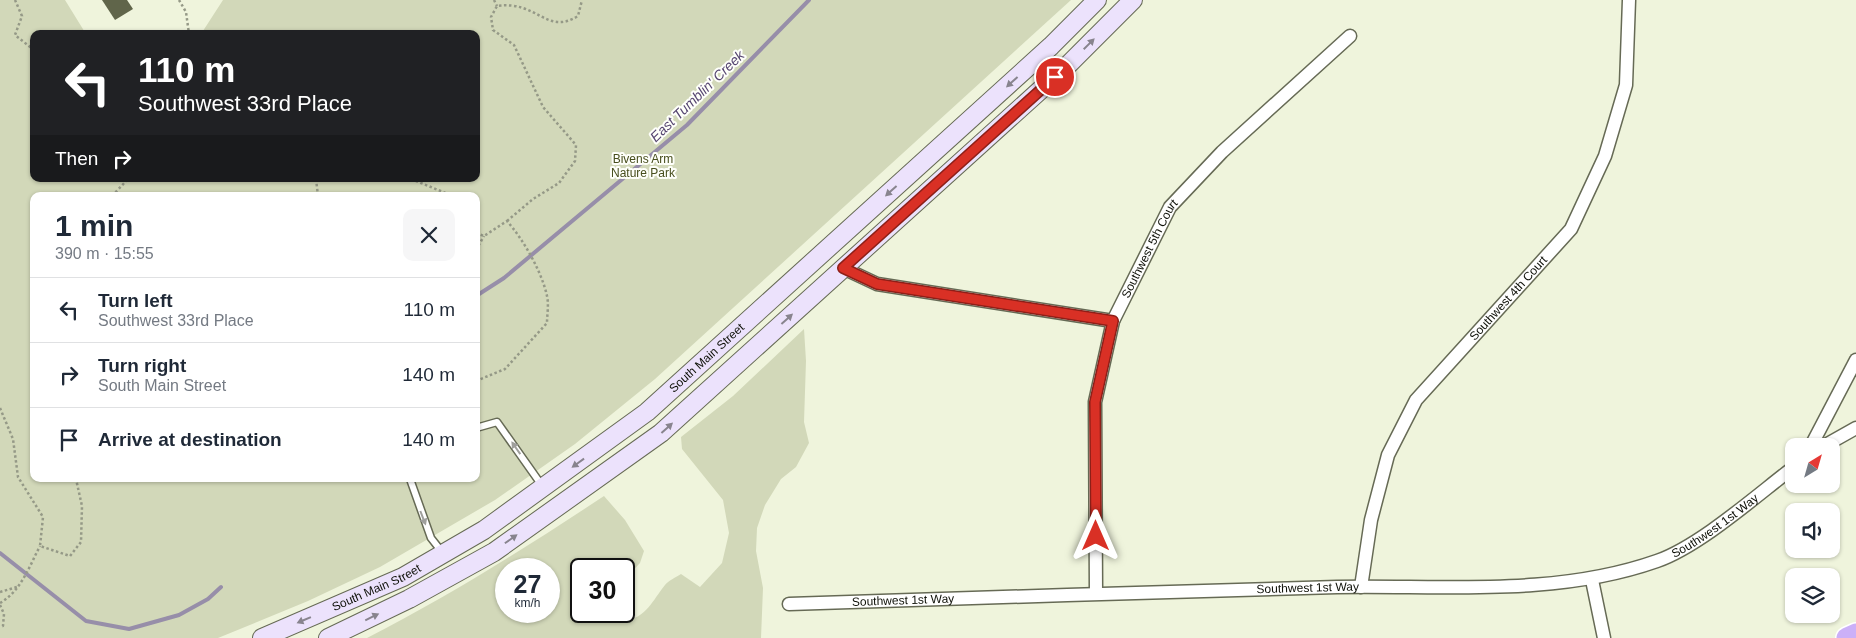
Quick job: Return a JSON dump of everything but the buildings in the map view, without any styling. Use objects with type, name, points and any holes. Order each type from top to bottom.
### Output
[{"type":"highway","points":[[1847,638],[1856,634]]},
{"type":"main road","name":"South Main Street","points":[[262,638],[403,578],[442,553],[484,530],[612,439],[647,412],[826,250],[1038,58],[1097,0]]},
{"type":"main road","name":"South Main Street","points":[[328,638],[409,599],[501,546],[661,433],[1068,65],[1133,0]]},
{"type":"main road","points":[[826,250],[843,268]]},
{"type":"main road","points":[[612,439],[628,457]]},
{"type":"main road","points":[[442,553],[470,565]]},
{"type":"street","name":"Southwest 4th Court","points":[[1361,587],[1371,520],[1388,455],[1416,400],[1572,229],[1605,156],[1626,85],[1630,0]]},
{"type":"street","name":"Southwest 5th Court","points":[[1096,593],[1095,402],[1113,321],[1170,207],[1222,152],[1350,36]]},
{"type":"street","points":[[843,268],[877,284],[1113,321]]},
{"type":"street","points":[[1815,438],[1856,360]]},
{"type":"street","points":[[1838,438],[1856,428]]},
{"type":"street","name":"Southwest 1st Way","points":[[789,604],[1096,593],[1544,585],[1592,580],[1660,560],[1690,545],[1785,474]]},
{"type":"street","points":[[1592,580],[1604,638]]},
{"type":"lane","points":[[480,427],[497,422],[544,488]]},
{"type":"lane","points":[[411,482],[431,538],[442,553]]},
{"type":"path","points":[[15,0],[22,16],[15,35],[30,47]]},
{"type":"path","points":[[179,0],[186,12],[188,30]]},
{"type":"path","points":[[494,0],[497,6]]},
{"type":"path","points":[[480,243],[484,236],[507,221],[533,199],[559,183],[575,161],[576,145],[543,107],[514,45],[493,30],[491,17],[497,6],[510,1],[527,4],[557,22],[569,22],[578,16],[582,0]]},
{"type":"path","points":[[116,192],[125,182]]},
{"type":"path","points":[[418,182],[443,192]]},
{"type":"path","points":[[480,379],[505,369],[547,323],[548,298],[544,284],[519,235],[507,221]]},
{"type":"path","points":[[480,234],[484,236]]},
{"type":"path","points":[[0,408],[13,439],[18,477],[43,517],[40,546],[18,587],[11,596],[0,604],[4,614],[3,626],[0,626]]},
{"type":"path","points":[[40,546],[70,556],[82,542],[82,506],[77,482]]},
{"type":"path","points":[[0,592],[18,587]]},
{"type":"green space","name":"Bivens Arm Nature Park","points":[[0,0],[65,0],[84,30],[30,30],[30,182],[480,182],[480,30],[204,30],[223,0],[1071,0],[655,379],[575,444],[495,500],[380,567],[308,601],[218,638],[0,638]]},
{"type":"green space","points":[[804,329],[806,361],[804,422],[809,443],[796,467],[781,479],[765,505],[757,528],[756,551],[763,588],[761,638],[367,638],[428,605],[495,565],[495,623],[560,623],[560,558],[507,558],[604,496],[625,520],[644,551],[640,563],[635,568],[635,558],[570,558],[570,623],[635,623],[635,618],[644,612],[666,584],[681,574],[700,587],[722,563],[729,533],[723,500],[682,449],[681,437],[733,396]]},
{"type":"waterway","name":"East Tumblin' Creek","points":[[480,293],[504,278],[687,125],[809,0]]},
{"type":"waterway","name":"East Tumblin' Creek","points":[[0,553],[86,621],[129,629],[179,615],[208,599],[221,587]]},
{"type":"route","points":[[1055,77],[843,268],[877,284],[1113,321],[1095,402],[1096,536]]}]
